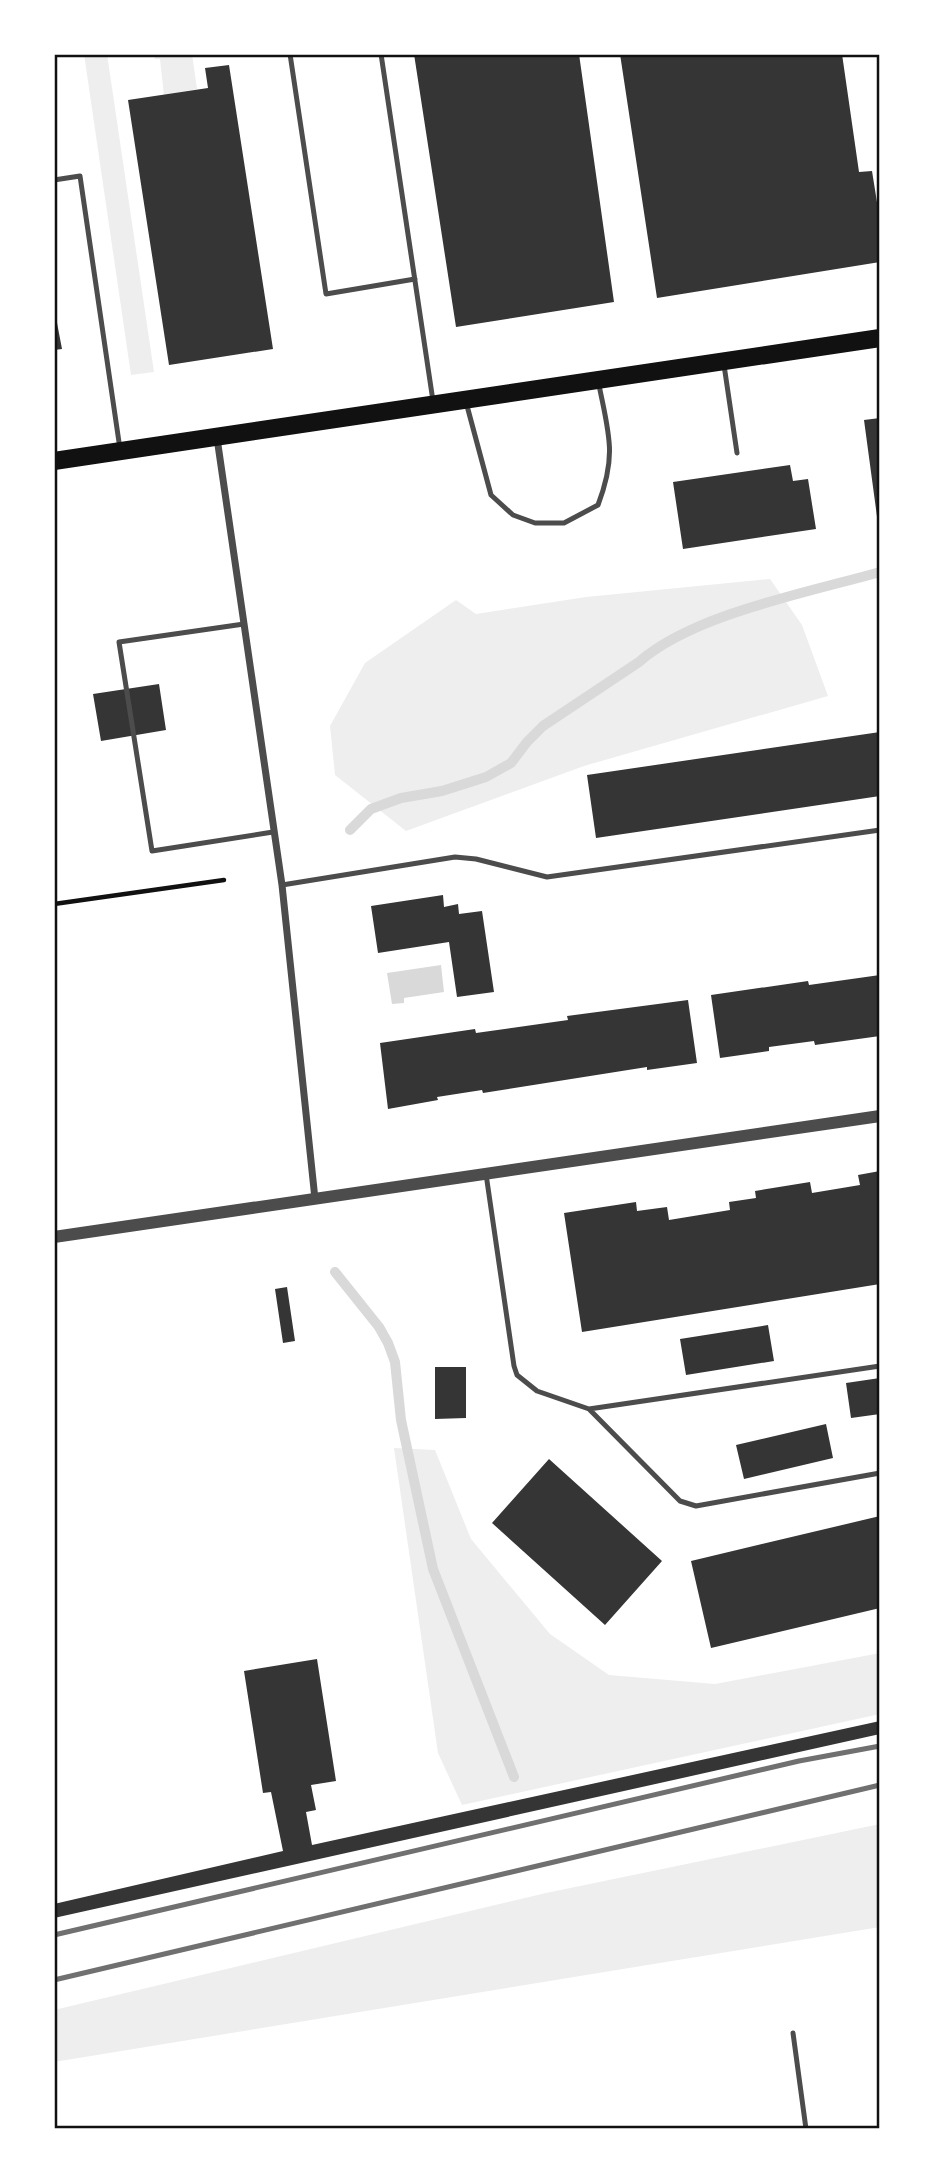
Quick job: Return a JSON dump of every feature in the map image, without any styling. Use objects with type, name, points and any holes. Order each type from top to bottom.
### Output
[{"type":"main road","points":[[54,461],[880,338]]},
{"type":"street","points":[[217,437],[282,886],[315,1199]]},
{"type":"street","points":[[54,1237],[880,1116]]},
{"type":"lane","points":[[290,54],[326,294],[415,279]]},
{"type":"lane","points":[[382,54],[434,404]]},
{"type":"lane","points":[[54,180],[80,176],[121,452]]},
{"type":"lane","points":[[723,361],[737,453]]},
{"type":"lane","points":[[465,399],[491,495],[513,515],[535,523],[564,523],[598,505],[605,485],[611,444],[598,380]]},
{"type":"lane","points":[[244,624],[119,642],[152,851],[273,832]]},
{"type":"lane","points":[[282,886],[455,857],[476,859],[547,877],[880,830]]},
{"type":"lane","points":[[486,1174],[513,1366],[517,1375],[537,1391],[589,1409],[680,1500],[696,1506],[880,1473]]},
{"type":"lane","points":[[589,1409],[880,1366]]},
{"type":"lane","points":[[793,2033],[806,2129]]},
{"type":"path","points":[[54,904],[224,880]]},
{"type":"shaded area","points":[[84,54],[107,54],[154,372],[131,375]]},
{"type":"shaded area","points":[[154,54],[192,54],[197,89],[164,95],[160,59],[155,59]]},
{"type":"shaded area","points":[[770,579],[802,625],[828,696],[584,766],[406,831],[335,775],[330,726],[365,663],[456,600],[476,614],[586,597]]},
{"type":"shaded area","points":[[441,965],[444,992],[404,998],[404,1003],[392,1004],[387,973]]},
{"type":"shaded area","points":[[394,1448],[435,1450],[471,1539],[550,1634],[609,1675],[715,1684],[880,1653],[880,1714],[462,1805],[438,1753]]},
{"type":"shaded area","points":[[880,1824],[880,1927],[54,2062],[54,2010],[546,1893]]},
{"type":"building","points":[[414,54],[579,54],[614,302],[456,327]]},
{"type":"building","points":[[620,54],[842,54],[859,172],[872,171],[880,221],[880,262],[657,298]]},
{"type":"building","points":[[229,65],[273,349],[169,365],[128,100],[208,88],[205,68]]},
{"type":"building","points":[[54,307],[62,349],[54,350]]},
{"type":"building","points":[[880,418],[880,524],[878,524],[864,420]]},
{"type":"building","points":[[790,465],[793,481],[808,479],[816,529],[683,549],[673,482]]},
{"type":"building","points":[[159,684],[166,730],[101,741],[93,694]]},
{"type":"building","points":[[880,732],[880,796],[596,838],[587,775]]},
{"type":"building","points":[[443,895],[444,907],[458,904],[459,914],[482,911],[494,992],[457,997],[449,942],[378,953],[371,906]]},
{"type":"building","points":[[880,975],[880,1036],[815,1045],[814,1041],[769,1047],[769,1051],[720,1058],[711,995],[808,981],[809,985]]},
{"type":"building","points":[[688,1000],[697,1063],[647,1070],[647,1067],[483,1093],[482,1090],[388,1109],[380,1043],[475,1029],[476,1033],[568,1020],[567,1016]]},
{"type":"building","points":[[880,1171],[880,1284],[582,1332],[564,1213],[636,1202],[637,1211],[667,1207],[669,1220],[730,1210],[729,1202],[756,1198],[755,1191],[810,1182],[812,1193],[860,1185],[858,1175]]},
{"type":"building","points":[[287,1287],[295,1341],[283,1343],[275,1289]]},
{"type":"building","points":[[768,1325],[774,1361],[686,1375],[680,1339]]},
{"type":"building","points":[[435,1367],[466,1367],[466,1418],[435,1419]]},
{"type":"building","points":[[880,1378],[880,1414],[851,1418],[846,1383]]},
{"type":"building","points":[[826,1424],[833,1458],[744,1479],[736,1445]]},
{"type":"building","points":[[549,1459],[662,1561],[605,1625],[492,1523]]},
{"type":"building","points":[[880,1516],[880,1608],[711,1648],[691,1561]]},
{"type":"building","points":[[317,1659],[336,1781],[311,1785],[316,1810],[306,1812],[312,1845],[880,1721],[880,1734],[54,1918],[54,1904],[283,1851],[271,1792],[263,1793],[244,1671]]},
{"type":"waterway","points":[[350,830],[371,809],[401,798],[442,791],[486,777],[511,763],[543,726],[662,645],[690,630],[753,606],[880,572]]},
{"type":"waterway","points":[[335,1272],[379,1327],[395,1362],[401,1420],[433,1569],[514,1777]]},
{"type":"railway","points":[[54,1935],[799,1761],[880,1746]]},
{"type":"railway","points":[[54,1980],[880,1785]]}]
